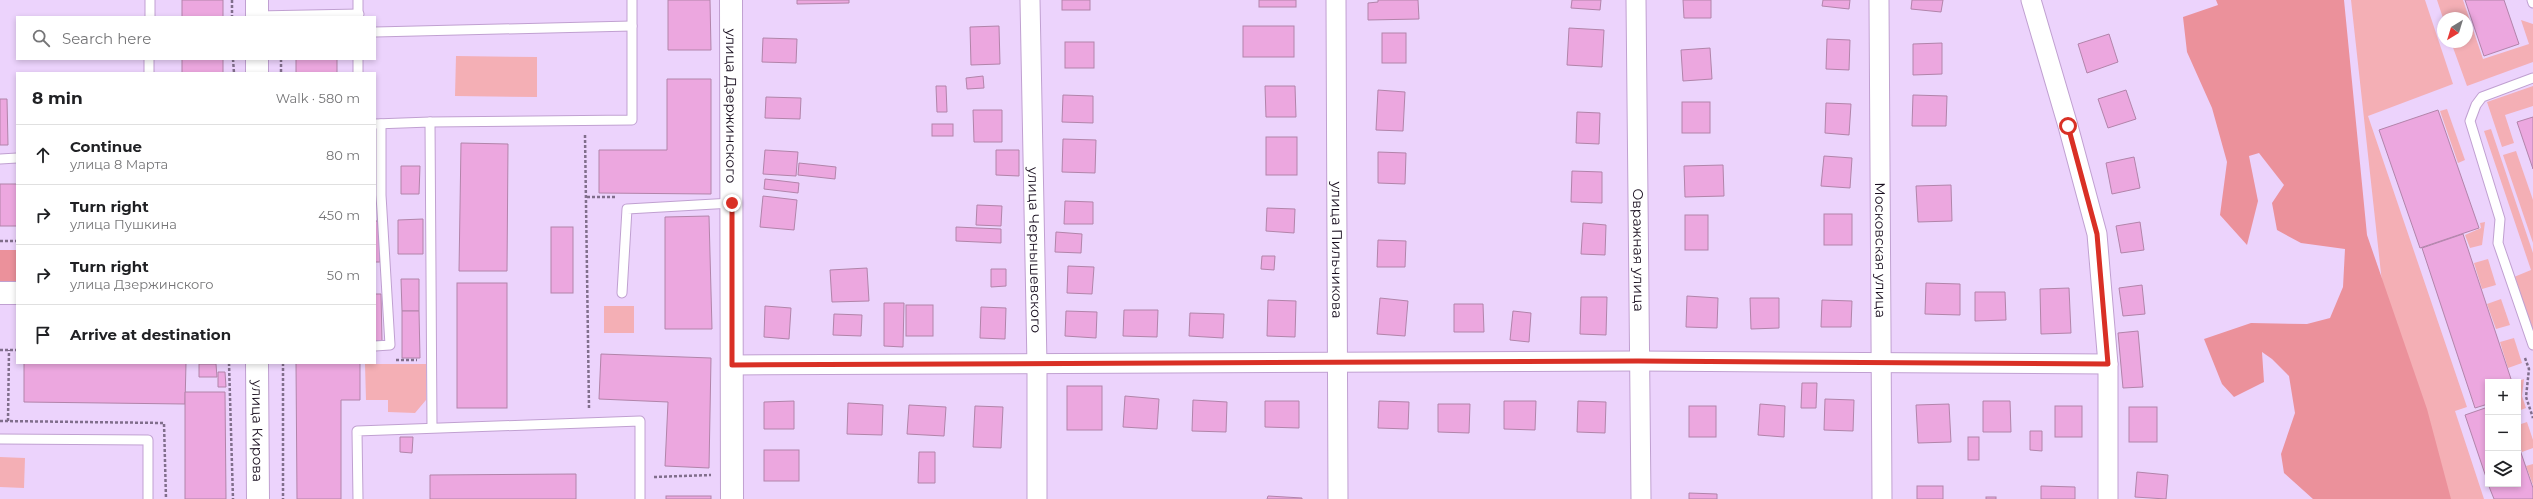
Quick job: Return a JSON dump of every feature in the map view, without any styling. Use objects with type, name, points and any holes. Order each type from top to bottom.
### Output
[{"type":"main road","name":"улица Дзержинского","points":[[731,0],[732,499]]},
{"type":"main road","points":[[257,60],[257,72]]},
{"type":"main road","points":[[0,294],[16,293]]},
{"type":"main road","name":"улица Кирова","points":[[257,364],[258,499]]},
{"type":"street","name":"улица Чернышевского","points":[[1030,0],[1037,365],[1037,499]]},
{"type":"street","name":"улица Пильчикова","points":[[1336,0],[1338,499]]},
{"type":"street","name":"Овражная улица","points":[[1636,0],[1638,361],[1641,499]]},
{"type":"street","name":"Московская улица","points":[[1879,0],[1882,499]]},
{"type":"street","points":[[2031,0],[2068,126],[2097,234],[2108,364],[2108,499]]},
{"type":"street","points":[[732,365],[1338,364],[1638,361],[1880,364],[2108,364]]},
{"type":"lane","points":[[150,0],[150,16]]},
{"type":"lane","points":[[257,11],[358,16],[358,0]]},
{"type":"lane","points":[[376,346],[390,345],[378,124],[632,120],[632,0]]},
{"type":"lane","points":[[376,32],[632,26]]},
{"type":"lane","points":[[149,60],[149,72]]},
{"type":"lane","points":[[358,60],[358,72]]},
{"type":"lane","points":[[2533,78],[2482,97],[2476,105],[2470,121],[2500,219],[2498,243],[2533,345]]},
{"type":"lane","points":[[430,122],[432,427]]},
{"type":"lane","points":[[0,159],[16,158]]},
{"type":"lane","points":[[622,293],[627,209],[732,203]]},
{"type":"lane","points":[[358,499],[357,431],[432,427],[640,421],[640,499]]},
{"type":"lane","points":[[0,439],[148,440],[148,499]]},
{"type":"path","points":[[232,0],[232,16]]},
{"type":"path","points":[[233,60],[234,72]]},
{"type":"path","points":[[281,60],[281,72]]},
{"type":"path","points":[[585,120],[588,197],[589,410],[596,410]]},
{"type":"path","points":[[588,197],[619,197]]},
{"type":"path","points":[[0,241],[16,241]]},
{"type":"path","points":[[0,350],[16,350]]},
{"type":"path","points":[[8,350],[8,421]]},
{"type":"path","points":[[389,359],[431,360]]},
{"type":"path","points":[[229,364],[233,499]]},
{"type":"path","points":[[283,364],[283,499]]},
{"type":"path","points":[[0,421],[164,423],[166,499]]},
{"type":"path","points":[[650,477],[716,475]]},
{"type":"shaded area","points":[[2216,0],[2344,0],[2367,235],[2427,409],[2451,499],[2313,499],[2284,473],[2281,454],[2295,413],[2289,376],[2272,359],[2262,352],[2264,382],[2234,397],[2222,384],[2204,339],[2251,323],[2307,324],[2330,318],[2343,287],[2345,249],[2301,243],[2277,230],[2272,203],[2284,185],[2259,153],[2249,156],[2258,201],[2247,245],[2220,215],[2227,162],[2212,108],[2187,52],[2183,17],[2218,5]]},
{"type":"shaded area","points":[[2351,0],[2425,0],[2437,36],[2437,48],[2441,48],[2453,84],[2368,116],[2467,407],[2455,411],[2484,499],[2432,499],[2387,328]]},
{"type":"shaded area","points":[[2437,0],[2463,0],[2467,12],[2441,12]]},
{"type":"shaded area","points":[[2521,20],[2533,24],[2533,62],[2467,86],[2453,48],[2473,48],[2473,30],[2483,59],[2529,44]]},
{"type":"shaded area","points":[[456,56],[537,57],[537,97],[455,96]]},
{"type":"shaded area","points":[[2533,86],[2533,106],[2505,115],[2514,143],[2502,147],[2487,102]]},
{"type":"shaded area","points":[[2447,109],[2465,160],[2458,163],[2440,111]]},
{"type":"shaded area","points":[[2491,129],[2533,253],[2533,335],[2514,277],[2531,270],[2484,131]]},
{"type":"shaded area","points":[[2516,151],[2533,200],[2533,243],[2503,155]]},
{"type":"shaded area","points":[[2485,222],[2482,245],[2470,248],[2465,235],[2481,228],[2480,223]]},
{"type":"shaded area","points":[[0,250],[16,250],[16,281],[0,281]]},
{"type":"shaded area","points":[[2488,259],[2496,285],[2482,289],[2474,263]]},
{"type":"shaded area","points":[[2501,299],[2510,325],[2496,329],[2487,304]]},
{"type":"shaded area","points":[[604,306],[634,306],[634,333],[604,333]]},
{"type":"shaded area","points":[[2514,338],[2522,363],[2508,368],[2500,342]]},
{"type":"shaded area","points":[[365,364],[426,364],[426,400],[415,413],[388,412],[388,400],[366,400]]},
{"type":"shaded area","points":[[2524,379],[2522,396],[2526,408],[2521,410],[2521,380]]},
{"type":"shaded area","points":[[2527,422],[2533,440],[2533,448],[2522,452],[2521,450],[2521,424]]},
{"type":"shaded area","points":[[0,457],[25,458],[24,488],[0,487]]},
{"type":"shaded area","points":[[2533,464],[2533,485],[2526,466]]},
{"type":"building","points":[[182,0],[223,0],[223,16],[182,16]]},
{"type":"building","points":[[668,0],[710,0],[711,50],[668,50]]},
{"type":"building","points":[[797,0],[849,0],[849,3],[797,4]]},
{"type":"building","points":[[1062,0],[1090,0],[1090,10],[1062,10]]},
{"type":"building","points":[[1259,0],[1296,0],[1296,7],[1259,7]]},
{"type":"building","points":[[1378,0],[1418,0],[1419,19],[1368,20],[1368,3],[1378,2]]},
{"type":"building","points":[[1572,0],[1601,0],[1600,10],[1571,8]]},
{"type":"building","points":[[1683,0],[1711,0],[1711,18],[1684,18]]},
{"type":"building","points":[[1823,0],[1850,0],[1849,9],[1822,6]]},
{"type":"building","points":[[1912,0],[1943,0],[1941,12],[1911,9]]},
{"type":"building","points":[[2465,0],[2504,0],[2519,44],[2484,56],[2473,24],[2473,12],[2469,12]]},
{"type":"building","points":[[999,26],[1000,64],[971,65],[970,27]]},
{"type":"building","points":[[1243,26],[1294,26],[1294,57],[1243,57]]},
{"type":"building","points":[[1569,28],[1604,30],[1602,67],[1567,65]]},
{"type":"building","points":[[1382,33],[1406,33],[1406,63],[1382,63]]},
{"type":"building","points":[[2109,34],[2118,62],[2087,73],[2078,44]]},
{"type":"building","points":[[763,38],[797,39],[796,63],[762,62]]},
{"type":"building","points":[[1827,39],[1850,40],[1849,70],[1826,69]]},
{"type":"building","points":[[1065,42],[1094,42],[1094,68],[1065,68]]},
{"type":"building","points":[[1942,43],[1942,74],[1913,75],[1913,44]]},
{"type":"building","points":[[1710,48],[1712,79],[1683,81],[1681,50]]},
{"type":"building","points":[[182,60],[223,60],[223,72],[182,72]]},
{"type":"building","points":[[296,60],[337,60],[337,72],[296,72]]},
{"type":"building","points":[[983,76],[984,88],[967,89],[966,78]]},
{"type":"building","points":[[667,79],[711,79],[711,194],[599,193],[599,150],[667,150]]},
{"type":"building","points":[[936,86],[946,86],[947,112],[937,112]]},
{"type":"building","points":[[1265,86],[1295,86],[1296,117],[1266,117]]},
{"type":"building","points":[[1378,90],[1405,92],[1403,131],[1376,130]]},
{"type":"building","points":[[2126,90],[2136,119],[2108,128],[2098,99]]},
{"type":"building","points":[[1063,95],[1093,96],[1093,123],[1062,122]]},
{"type":"building","points":[[1913,95],[1947,96],[1946,126],[1912,126]]},
{"type":"building","points":[[766,97],[801,98],[800,119],[765,118]]},
{"type":"building","points":[[0,99],[7,99],[8,145],[0,145]]},
{"type":"building","points":[[1682,102],[1710,102],[1710,133],[1682,133]]},
{"type":"building","points":[[1826,103],[1851,104],[1849,135],[1825,133]]},
{"type":"building","points":[[973,110],[1002,110],[1002,142],[974,142]]},
{"type":"building","points":[[2438,110],[2479,228],[2420,248],[2379,130]]},
{"type":"building","points":[[1577,112],[1600,113],[1599,144],[1576,143]]},
{"type":"building","points":[[2533,117],[2533,169],[2517,122]]},
{"type":"building","points":[[932,124],[953,124],[953,136],[932,136]]},
{"type":"building","points":[[1266,137],[1297,137],[1297,175],[1266,175]]},
{"type":"building","points":[[1063,139],[1096,140],[1095,173],[1062,172]]},
{"type":"building","points":[[461,143],[508,144],[507,271],[459,271]]},
{"type":"building","points":[[765,150],[798,152],[796,176],[763,174]]},
{"type":"building","points":[[996,150],[1019,150],[1019,176],[996,175]]},
{"type":"building","points":[[1378,152],[1406,153],[1405,184],[1378,183]]},
{"type":"building","points":[[1824,156],[1852,158],[1850,188],[1821,186]]},
{"type":"building","points":[[2134,157],[2140,188],[2112,194],[2106,163]]},
{"type":"building","points":[[799,163],[836,167],[835,179],[798,175]]},
{"type":"building","points":[[1723,165],[1724,196],[1685,197],[1684,166]]},
{"type":"building","points":[[401,166],[420,166],[419,194],[401,194]]},
{"type":"building","points":[[1572,171],[1602,172],[1602,203],[1571,202]]},
{"type":"building","points":[[765,179],[799,183],[798,193],[764,189]]},
{"type":"building","points":[[0,184],[16,184],[16,226],[0,226]]},
{"type":"building","points":[[1951,185],[1952,221],[1918,222],[1916,186]]},
{"type":"building","points":[[763,196],[797,200],[794,230],[760,227]]},
{"type":"building","points":[[1065,201],[1093,202],[1093,224],[1064,224]]},
{"type":"building","points":[[977,205],[1002,206],[1001,226],[976,225]]},
{"type":"building","points":[[1267,208],[1295,209],[1294,233],[1266,231]]},
{"type":"building","points":[[1824,214],[1852,214],[1852,245],[1824,245]]},
{"type":"building","points":[[1685,215],[1708,215],[1708,250],[1685,250]]},
{"type":"building","points":[[709,216],[712,329],[665,329],[665,217]]},
{"type":"building","points":[[423,219],[423,254],[398,254],[398,220]]},
{"type":"building","points":[[376,221],[379,221],[380,262],[376,262]]},
{"type":"building","points":[[2140,222],[2144,250],[2121,253],[2116,226]]},
{"type":"building","points":[[1583,223],[1606,225],[1605,255],[1581,254]]},
{"type":"building","points":[[551,227],[573,227],[573,293],[551,293]]},
{"type":"building","points":[[956,227],[1001,229],[1001,243],[956,241]]},
{"type":"building","points":[[1056,232],[1082,234],[1081,253],[1055,252]]},
{"type":"building","points":[[2463,234],[2511,379],[2485,379],[2485,405],[2475,408],[2422,248]]},
{"type":"building","points":[[1378,240],[1406,241],[1405,267],[1377,267]]},
{"type":"building","points":[[1262,256],[1275,256],[1274,270],[1261,269]]},
{"type":"building","points":[[1068,266],[1094,267],[1092,294],[1067,293]]},
{"type":"building","points":[[867,268],[869,301],[832,302],[830,270]]},
{"type":"building","points":[[991,269],[1006,269],[1006,286],[991,287]]},
{"type":"building","points":[[401,279],[419,279],[419,311],[402,311]]},
{"type":"building","points":[[457,283],[507,283],[507,408],[457,408]]},
{"type":"building","points":[[1926,283],[1960,284],[1960,315],[1925,314]]},
{"type":"building","points":[[2142,285],[2145,314],[2123,316],[2119,288]]},
{"type":"building","points":[[2069,288],[2071,333],[2041,334],[2040,289]]},
{"type":"building","points":[[1975,292],[2005,292],[2006,320],[1975,321]]},
{"type":"building","points":[[376,294],[381,294],[382,341],[376,341]]},
{"type":"building","points":[[1687,296],[1718,298],[1717,328],[1686,327]]},
{"type":"building","points":[[1581,297],[1607,297],[1606,335],[1580,334]]},
{"type":"building","points":[[1380,298],[1408,301],[1405,336],[1377,334]]},
{"type":"building","points":[[1750,298],[1779,298],[1779,328],[1751,329]]},
{"type":"building","points":[[1268,300],[1296,301],[1295,337],[1267,336]]},
{"type":"building","points":[[1822,300],[1852,301],[1851,327],[1821,327]]},
{"type":"building","points":[[884,303],[904,303],[903,347],[884,346]]},
{"type":"building","points":[[1454,304],[1483,304],[1484,332],[1454,332]]},
{"type":"building","points":[[906,305],[933,305],[933,336],[906,336]]},
{"type":"building","points":[[765,306],[791,308],[789,339],[764,337]]},
{"type":"building","points":[[981,307],[1006,308],[1005,339],[980,338]]},
{"type":"building","points":[[1124,310],[1158,310],[1157,337],[1123,336]]},
{"type":"building","points":[[402,311],[419,311],[420,358],[402,358]]},
{"type":"building","points":[[1066,311],[1097,312],[1096,338],[1065,336]]},
{"type":"building","points":[[1513,311],[1531,313],[1529,342],[1510,340]]},
{"type":"building","points":[[1190,313],[1224,314],[1223,338],[1189,336]]},
{"type":"building","points":[[834,314],[862,315],[861,336],[833,335]]},
{"type":"building","points":[[2138,331],[2143,387],[2123,388],[2118,333]]},
{"type":"building","points":[[601,354],[711,358],[709,468],[665,466],[668,402],[599,399]]},
{"type":"building","points":[[24,364],[186,364],[185,404],[24,402]]},
{"type":"building","points":[[199,364],[216,364],[217,377],[199,377]]},
{"type":"building","points":[[296,364],[360,364],[360,400],[341,400],[341,499],[297,499]]},
{"type":"building","points":[[218,372],[225,372],[226,387],[218,387]]},
{"type":"building","points":[[1802,383],[1817,383],[1816,408],[1801,408]]},
{"type":"building","points":[[1067,386],[1102,386],[1102,430],[1067,430]]},
{"type":"building","points":[[185,392],[225,392],[226,499],[185,499]]},
{"type":"building","points":[[1125,396],[1159,399],[1157,429],[1123,427]]},
{"type":"building","points":[[1825,399],[1854,400],[1853,431],[1824,430]]},
{"type":"building","points":[[1193,400],[1227,402],[1226,432],[1192,431]]},
{"type":"building","points":[[794,401],[794,429],[764,429],[764,402]]},
{"type":"building","points":[[1265,401],[1299,401],[1299,428],[1265,427]]},
{"type":"building","points":[[1379,401],[1409,402],[1408,429],[1378,428]]},
{"type":"building","points":[[1504,401],[1536,401],[1535,430],[1504,429]]},
{"type":"building","points":[[1578,401],[1606,402],[1605,433],[1577,432]]},
{"type":"building","points":[[1983,401],[2010,401],[2011,432],[1983,432]]},
{"type":"building","points":[[848,403],[883,405],[882,435],[847,434]]},
{"type":"building","points":[[1438,404],[1470,404],[1469,433],[1438,432]]},
{"type":"building","points":[[1760,404],[1785,406],[1784,437],[1758,435]]},
{"type":"building","points":[[1949,404],[1951,442],[1918,443],[1916,405]]},
{"type":"building","points":[[909,405],[946,407],[944,436],[907,434]]},
{"type":"building","points":[[975,406],[1003,407],[1001,448],[973,447]]},
{"type":"building","points":[[1689,406],[1716,406],[1716,437],[1689,437]]},
{"type":"building","points":[[2055,406],[2082,406],[2082,437],[2055,437]]},
{"type":"building","points":[[2129,407],[2157,407],[2157,442],[2129,442]]},
{"type":"building","points":[[2485,408],[2485,474],[2465,415]]},
{"type":"building","points":[[2030,431],[2042,431],[2042,451],[2030,450]]},
{"type":"building","points":[[400,437],[413,437],[412,453],[400,452]]},
{"type":"building","points":[[1968,437],[1979,437],[1979,460],[1968,460]]},
{"type":"building","points":[[764,450],[799,450],[799,481],[764,481]]},
{"type":"building","points":[[919,452],[935,452],[935,483],[918,483]]},
{"type":"building","points":[[2521,453],[2533,488],[2533,499],[2494,499],[2489,487],[2521,487]]},
{"type":"building","points":[[2137,472],[2168,475],[2166,499],[2135,497]]},
{"type":"building","points":[[576,474],[576,499],[430,499],[430,475]]},
{"type":"building","points":[[1917,486],[1943,486],[1943,499],[1917,499]]},
{"type":"building","points":[[2041,486],[2075,487],[2075,499],[2041,499]]},
{"type":"building","points":[[1689,493],[1717,494],[1717,499],[1689,499]]},
{"type":"building","points":[[666,496],[711,496],[711,499],[666,499]]},
{"type":"building","points":[[1268,496],[1302,498],[1302,499],[1267,499]]},
{"type":"building","points":[[1986,497],[1996,497],[1996,499],[1986,499]]},
{"type":"route","points":[[732,203],[732,365],[1338,364],[1638,361],[1880,364],[2108,364],[2105,311],[2097,234],[2068,126]]}]
